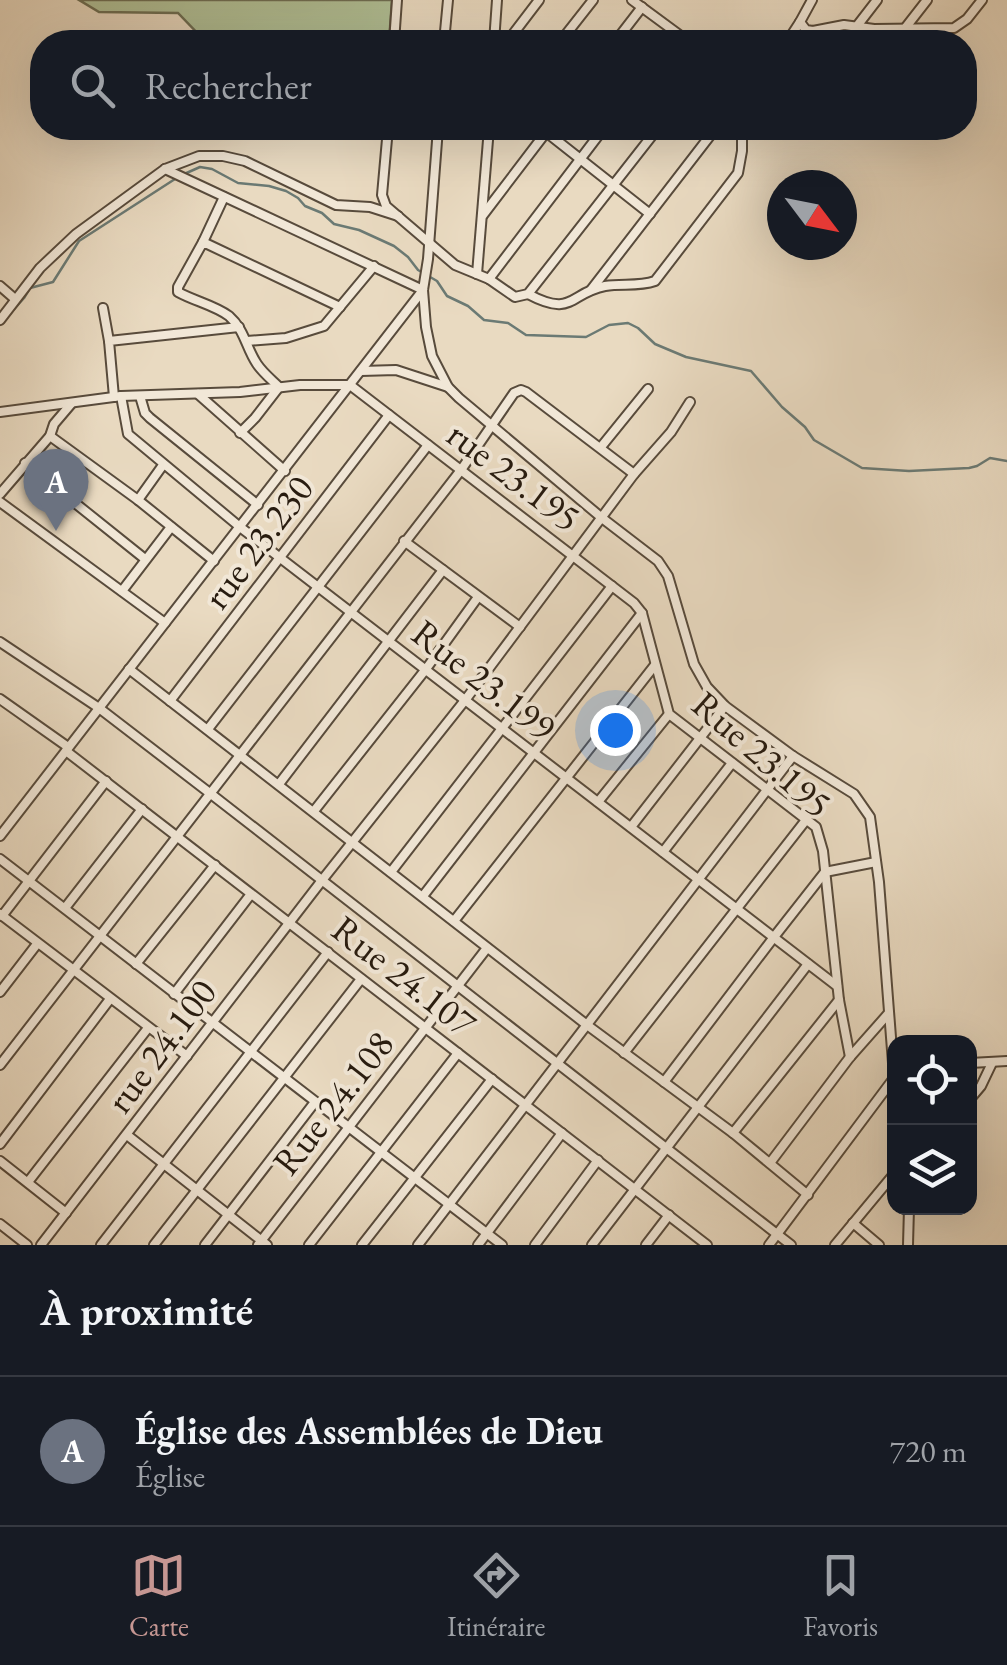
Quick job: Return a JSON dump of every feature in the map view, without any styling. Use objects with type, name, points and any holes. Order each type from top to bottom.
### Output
[{"type":"street","points":[[395,30],[397,0]]},
{"type":"street","points":[[445,30],[448,0]]},
{"type":"street","points":[[495,30],[496,0]]},
{"type":"street","points":[[516,30],[539,0]]},
{"type":"street","points":[[569,30],[593,0]]},
{"type":"street","points":[[632,0],[672,30]]},
{"type":"street","points":[[795,30],[812,0]]},
{"type":"street","points":[[857,26],[876,0]]},
{"type":"street","points":[[906,27],[927,0]]},
{"type":"street","points":[[818,30],[844,25],[874,29],[954,28],[982,0]]},
{"type":"street","points":[[624,30],[642,7]]},
{"type":"street","points":[[800,22],[806,30]]},
{"type":"street","points":[[387,140],[382,200],[386,206],[455,265],[489,279],[515,297],[527,295],[563,304],[607,286],[648,284],[659,277],[738,173],[742,140]]},
{"type":"street","points":[[437,140],[424,288],[432,356],[448,387],[664,568],[699,676],[726,706],[863,804],[870,817],[876,862],[891,1035]]},
{"type":"street","points":[[476,274],[488,140]]},
{"type":"street","points":[[483,215],[538,140]]},
{"type":"street","points":[[558,140],[650,214]]},
{"type":"street","points":[[489,279],[595,140]]},
{"type":"street","points":[[527,295],[649,140]]},
{"type":"street","points":[[590,292],[707,140]]},
{"type":"street","points":[[0,320],[40,268],[76,234],[168,170],[199,156],[245,161],[336,204],[370,207],[398,216]]},
{"type":"street","points":[[168,170],[424,288]]},
{"type":"street","points":[[224,197],[178,292],[220,311],[239,327],[255,361],[279,387]]},
{"type":"street","points":[[204,242],[340,307]]},
{"type":"street","points":[[247,340],[286,338],[328,324],[374,266]]},
{"type":"street","points":[[0,286],[15,300]]},
{"type":"street","points":[[0,836],[424,288]]},
{"type":"street","name":"Rue 23.199","points":[[103,308],[117,397],[128,434],[240,527],[838,986]]},
{"type":"street","points":[[109,342],[239,327]]},
{"type":"street","points":[[361,371],[396,370],[448,387]]},
{"type":"street","points":[[0,412],[117,397],[350,385]]},
{"type":"street","name":"rue 23.195","points":[[350,385],[642,613]]},
{"type":"street","points":[[240,433],[279,387]]},
{"type":"street","points":[[601,447],[648,389]]},
{"type":"street","points":[[0,1065],[461,470],[514,393],[521,390],[634,474]]},
{"type":"street","points":[[198,394],[285,471]]},
{"type":"street","points":[[140,396],[150,418],[258,505]]},
{"type":"street","name":"rue 24.100","points":[[41,1245],[466,699],[690,402]]},
{"type":"street","points":[[0,494],[73,403]]},
{"type":"street","name":"rue 23.230","points":[[170,701],[389,415]]},
{"type":"street","points":[[50,436],[214,561]]},
{"type":"street","points":[[208,730],[428,445]]},
{"type":"street","points":[[24,463],[145,559]]},
{"type":"street","points":[[138,500],[163,465]]},
{"type":"street","points":[[0,502],[164,624]]},
{"type":"street","points":[[122,591],[171,527]]},
{"type":"street","points":[[404,540],[520,627]]},
{"type":"street","points":[[279,784],[443,570]]},
{"type":"street","points":[[391,872],[612,586]]},
{"type":"street","points":[[314,812],[478,597]]},
{"type":"street","points":[[423,896],[642,613]]},
{"type":"street","name":"Rue 23.195","points":[[642,613],[669,714],[818,830],[850,1057]]},
{"type":"street","points":[[0,642],[99,708],[791,1245]]},
{"type":"street","points":[[454,921],[655,664]]},
{"type":"street","points":[[129,669],[808,1195]]},
{"type":"street","name":"Rue 24.107","points":[[0,699],[707,1245]]},
{"type":"street","points":[[632,827],[726,706]]},
{"type":"street","points":[[598,802],[669,714]]},
{"type":"street","points":[[418,1245],[793,756]]},
{"type":"street","points":[[663,852],[732,763]]},
{"type":"street","points":[[106,781],[1,916],[187,1056]]},
{"type":"street","points":[[65,908],[142,809]]},
{"type":"street","points":[[624,1054],[806,820]]},
{"type":"street","points":[[0,859],[502,1245]]},
{"type":"street","points":[[664,1082],[825,872],[876,862]]},
{"type":"street","points":[[136,964],[215,865]]},
{"type":"street","points":[[174,994],[251,894]]},
{"type":"street","points":[[0,992],[37,944]]},
{"type":"street","name":"Rue 24.108","points":[[262,1243],[488,948]]},
{"type":"street","points":[[101,1245],[328,952]]},
{"type":"street","points":[[592,1245],[808,964]]},
{"type":"street","points":[[154,1245],[361,979]]},
{"type":"street","points":[[0,1144],[110,999]]},
{"type":"street","points":[[732,1133],[839,1000]]},
{"type":"street","points":[[770,1163],[850,1057],[889,1013]]},
{"type":"street","points":[[28,1182],[148,1028]]},
{"type":"street","points":[[310,1245],[458,1053]]},
{"type":"street","points":[[977,1063],[1007,1061]]},
{"type":"street","points":[[977,1091],[992,1063]]},
{"type":"street","points":[[362,1245],[492,1079]]},
{"type":"street","points":[[769,1245],[887,1087]]},
{"type":"street","points":[[205,1245],[315,1102]]},
{"type":"street","points":[[478,1245],[562,1133]]},
{"type":"street","points":[[127,1135],[262,1243]]},
{"type":"street","points":[[535,1245],[598,1160]]},
{"type":"street","points":[[0,1161],[66,1213]]},
{"type":"street","points":[[836,1245],[887,1182]]},
{"type":"street","points":[[646,1245],[669,1215]]},
{"type":"street","points":[[908,1245],[909,1215]]},
{"type":"street","points":[[853,1223],[879,1245]]},
{"type":"street","points":[[0,1224],[27,1245]]},
{"type":"green space","points":[[79,0],[392,0],[390,30],[194,30],[178,13],[99,12]]},
{"type":"waterway","points":[[182,175],[200,167],[238,183],[286,191],[334,224],[394,246],[418,270],[437,281],[447,296],[468,306],[484,320],[508,323],[526,335],[586,337],[609,325],[628,323],[655,344],[686,357],[751,371],[814,440],[862,468],[909,471],[969,468],[990,458],[1007,461]]},
{"type":"waterway","points":[[0,325],[30,288],[53,282],[79,241],[175,179]]},
{"type":"place","name":"Église des Assemblées de Dieu","points":[[56,531]]}]
